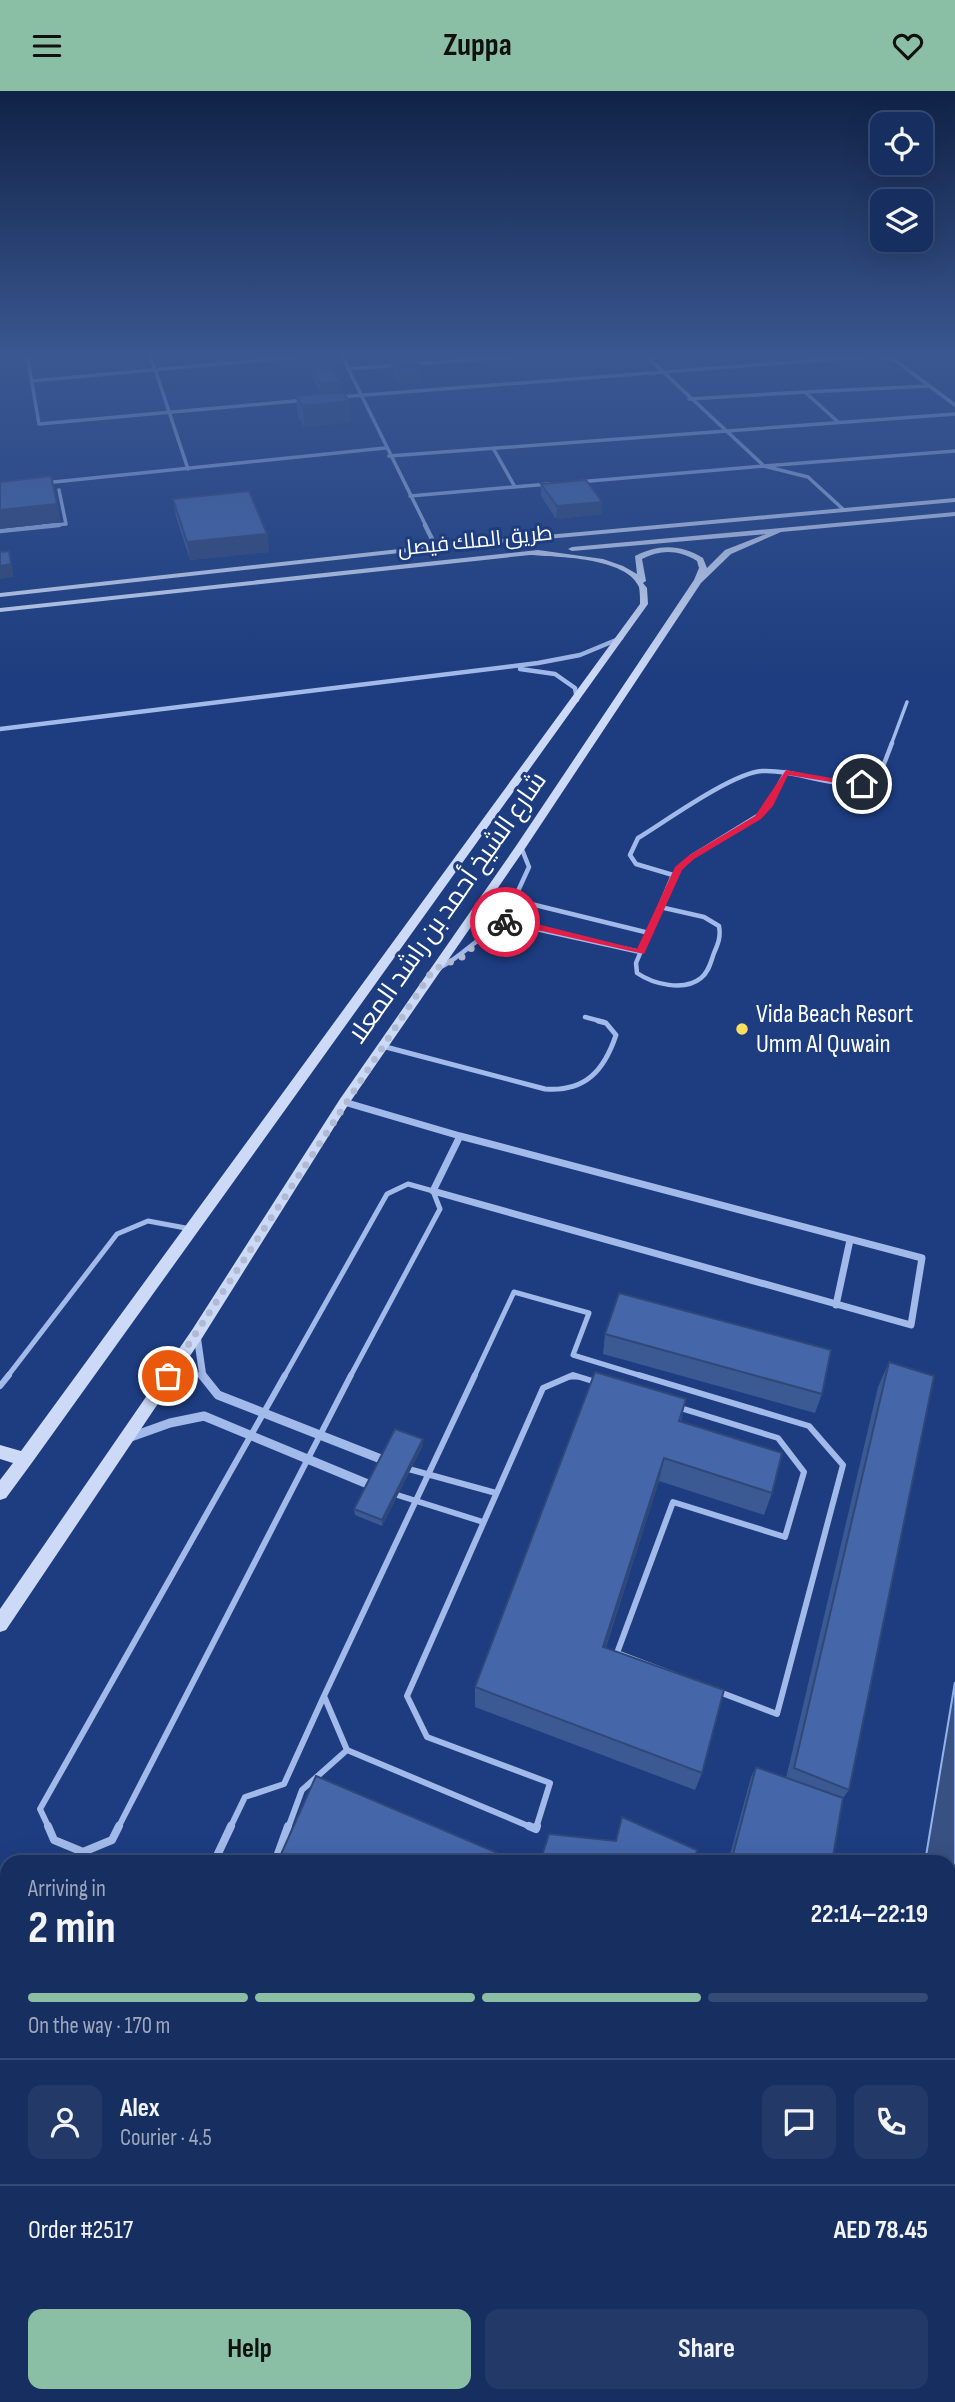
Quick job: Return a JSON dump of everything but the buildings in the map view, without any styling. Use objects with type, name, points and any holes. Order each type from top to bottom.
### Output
[{"type":"main road","name":"طريق الملك فيصل","points":[[0,594],[436,547],[955,499]]},
{"type":"main road","name":"طريق الملك فيصل","points":[[0,610],[531,553],[955,515]]},
{"type":"main road","name":"شارع الشيخ أحمد بن راشد المعلا","points":[[0,1624],[197,1334],[382,1045],[521,847],[698,581],[728,552],[778,531]]},
{"type":"main road","name":"شارع الشيخ أحمد بن راشد المعلا","points":[[0,1493],[622,638],[644,604],[646,592],[638,558],[663,549],[684,551],[700,560],[703,568],[698,581]]},
{"type":"main road","points":[[531,553],[586,557],[628,572],[642,581]]},
{"type":"main road","points":[[0,1452],[25,1459]]},
{"type":"street","points":[[186,462],[188,469]]},
{"type":"street","points":[[34,484],[255,462]]},
{"type":"street","points":[[392,462],[436,547]]},
{"type":"street","points":[[501,462],[515,487]]},
{"type":"street","points":[[760,462],[764,466],[808,477],[844,510]]},
{"type":"street","points":[[570,482],[817,462]]},
{"type":"street","points":[[0,531],[66,524],[57,482]]},
{"type":"street","points":[[410,496],[556,483]]},
{"type":"street","points":[[47,491],[59,490]]},
{"type":"street","points":[[0,729],[484,670],[580,655],[622,638]]},
{"type":"street","points":[[484,670],[522,669],[555,674],[575,688],[577,700]]},
{"type":"street","points":[[344,1102],[460,1136],[922,1258],[911,1325],[433,1191],[460,1136]]},
{"type":"street","points":[[836,1305],[850,1240]]},
{"type":"street","points":[[197,1334],[201,1374],[218,1395],[400,1466]]},
{"type":"street","points":[[124,1440],[170,1423],[204,1416],[385,1491]]},
{"type":"lane","points":[[673,875],[636,864],[630,855],[638,838],[743,775],[762,770],[854,784],[875,780],[879,777],[907,702]]},
{"type":"lane","points":[[660,907],[704,917],[719,926],[721,935],[707,972],[699,980],[685,984],[646,979],[635,969],[640,952],[673,875],[691,857],[764,812],[786,772]]},
{"type":"lane","points":[[521,847],[529,860],[518,891],[522,900],[534,906],[649,933]]},
{"type":"lane","points":[[433,970],[464,956],[492,927],[505,922],[521,923],[640,952]]},
{"type":"lane","points":[[382,1045],[545,1089],[571,1090],[586,1085],[596,1077],[616,1035],[606,1023],[585,1017]]},
{"type":"lane","points":[[408,1184],[433,1191],[440,1209],[306,1458],[112,1840],[83,1852],[54,1840],[40,1809],[261,1412],[387,1194],[408,1184]]},
{"type":"lane","points":[[0,1386],[117,1234],[125,1228],[148,1221],[191,1229]]},
{"type":"lane","points":[[217,1855],[245,1797],[284,1783],[324,1696],[514,1292],[589,1313],[573,1355],[809,1426],[843,1465],[777,1714],[617,1653],[673,1502],[785,1537],[804,1472],[778,1438],[573,1375],[543,1388],[407,1696],[427,1737],[550,1783],[536,1829],[347,1751],[324,1696]]},
{"type":"lane","points":[[400,1466],[496,1493]]},
{"type":"lane","points":[[385,1491],[483,1522]]},
{"type":"lane","points":[[278,1855],[302,1790],[347,1751]]},
{"type":"water","points":[[955,1682],[955,1855],[926,1855]]},
{"type":"way so far","points":[[168,1376],[344,1102],[433,970],[455,962],[472,950],[492,927],[505,922]]},
{"type":"place","name":"Vida Beach Resort Umm Al Quwain","points":[[742,1029]]},
{"type":"route","points":[[505,922],[521,923],[640,952],[673,875],[691,857],[764,812],[786,772],[862,784]]}]
